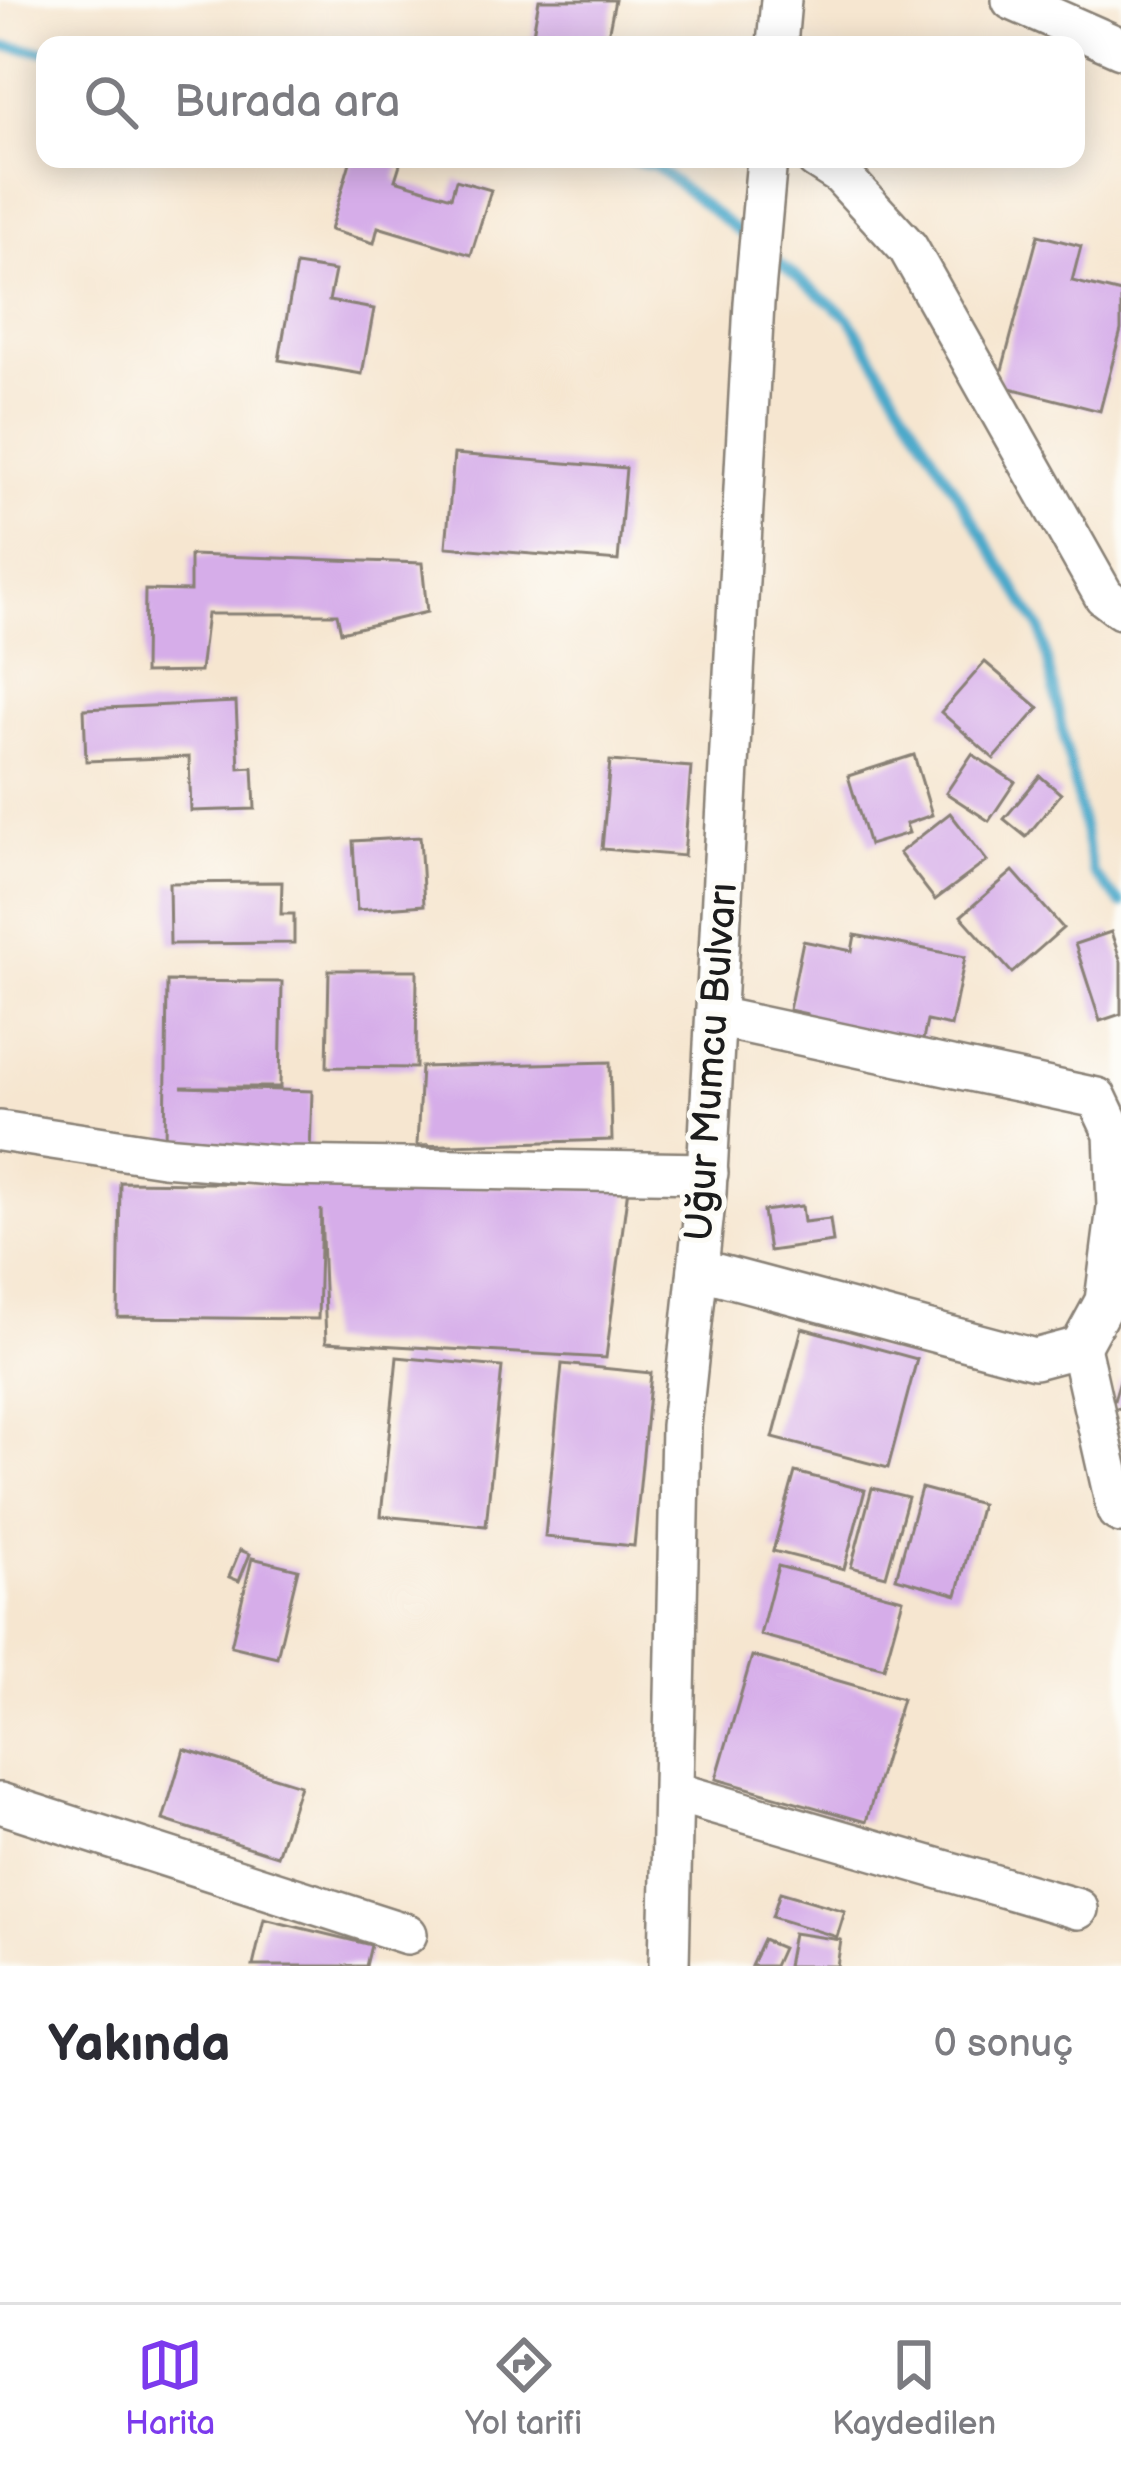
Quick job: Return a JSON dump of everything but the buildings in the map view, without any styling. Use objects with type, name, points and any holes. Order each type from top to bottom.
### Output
[{"type":"street","points":[[778,36],[781,0]]},
{"type":"street","points":[[1012,0],[1121,48]]},
{"type":"street","name":"Uğur Mumcu Bulvarı","points":[[669,1966],[681,1426],[708,1173],[754,303],[766,168]]},
{"type":"street","points":[[830,168],[908,248],[1104,596],[1121,609]]},
{"type":"street","points":[[716,1017],[1097,1098],[1114,1134],[1117,1207],[1105,1300],[1080,1346],[1121,1513]]},
{"type":"street","points":[[0,1130],[163,1156],[284,1166],[708,1173]]},
{"type":"street","points":[[698,1269],[1035,1359],[1080,1346]]},
{"type":"street","points":[[674,1792],[1078,1909]]},
{"type":"street","points":[[0,1803],[407,1934]]},
{"type":"waterway","points":[[0,46],[36,50]]},
{"type":"waterway","points":[[658,168],[749,240]]},
{"type":"waterway","points":[[769,255],[849,318],[1041,630],[1093,873],[1121,904]]}]
